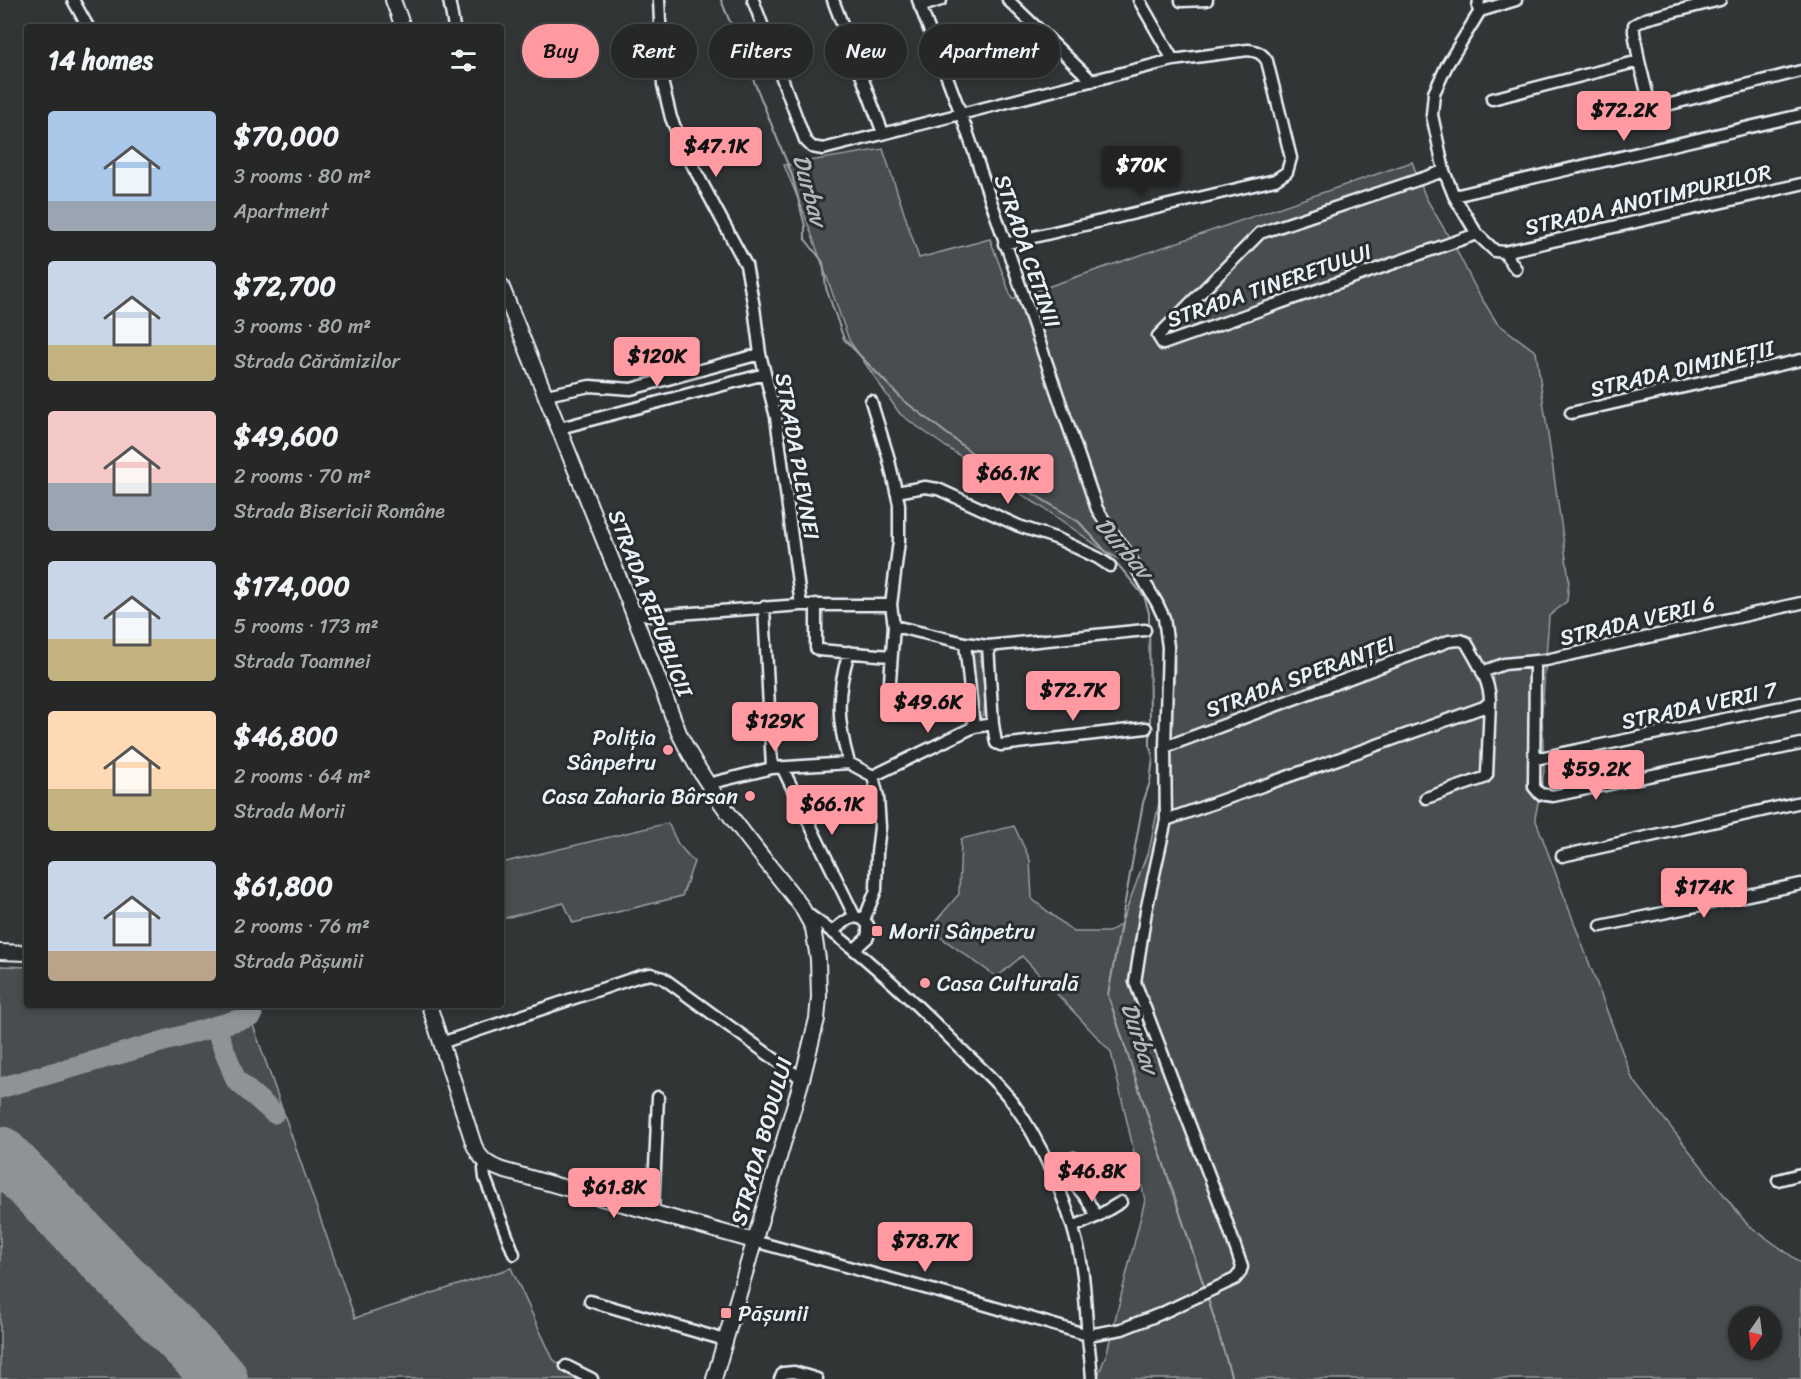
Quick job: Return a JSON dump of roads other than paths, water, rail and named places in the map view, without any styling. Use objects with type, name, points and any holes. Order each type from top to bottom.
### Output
[{"type":"main road","points":[[393,0],[402,24]]},
{"type":"main road","name":"STRADA REPUBLICII","points":[[504,292],[687,750],[708,784],[805,912]]},
{"type":"main road","name":"STRADA BODULUI","points":[[717,1378],[725,1340],[802,1079],[817,1019],[818,959],[824,928],[805,912]]},
{"type":"main road","points":[[0,952],[24,953]]},
{"type":"main road","points":[[430,1008],[474,1145],[477,1153],[486,1163],[502,1170],[653,1214],[754,1241]]},
{"type":"street","points":[[73,0],[86,24]]},
{"type":"street","points":[[449,0],[453,24]]},
{"type":"street","points":[[659,0],[663,85],[668,106],[686,153],[746,265],[760,354]]},
{"type":"street","points":[[753,0],[805,140],[812,147],[823,149],[1173,60],[1248,51],[1263,54],[1267,61],[1291,158],[1287,172],[1275,180],[1004,244]]},
{"type":"street","points":[[833,0],[883,133]]},
{"type":"street","name":"STRADA CETINII","points":[[941,0],[919,3],[961,114],[1097,509],[1128,554],[1164,618],[1168,647],[1165,747],[1166,820],[1146,911],[1135,982],[1242,1267],[1235,1278],[1160,1314],[1122,1329],[1088,1335]]},
{"type":"street","points":[[1008,0],[1092,81]]},
{"type":"street","points":[[1139,0],[1173,60]]},
{"type":"street","points":[[1181,1],[1207,0]]},
{"type":"street","points":[[1516,0],[1479,6],[1434,93],[1432,115],[1444,171],[1454,196],[1477,234],[1495,251],[1504,252],[1516,269]]},
{"type":"street","points":[[1720,0],[1634,25],[1639,61],[1651,109],[1801,71]]},
{"type":"street","points":[[1492,99],[1639,61]]},
{"type":"street","name":"STRADA ANOTIMPURILOR","points":[[1454,196],[1801,115]]},
{"type":"street","name":"STRADA TINERETULUI","points":[[1444,171],[1260,233],[1158,336],[1163,344],[1477,234]]},
{"type":"street","name":"STRADA ANOTIMPURILOR","points":[[1504,252],[1801,184]]},
{"type":"street","name":"STRADA PLEVNEI","points":[[546,395],[590,386],[631,389],[760,354],[778,427],[801,605]]},
{"type":"street","name":"STRADA DIMINEȚII","points":[[1571,413],[1801,360]]},
{"type":"street","points":[[560,428],[765,374]]},
{"type":"street","points":[[871,401],[888,456],[899,504],[899,541],[891,605],[894,626],[890,656],[890,681]]},
{"type":"street","points":[[896,492],[925,488],[938,489],[1019,526],[1058,539],[1110,566]]},
{"type":"street","name":"STRADA VERII 6","points":[[1482,672],[1504,664],[1535,662],[1801,603]]},
{"type":"street","points":[[816,604],[816,648],[890,656]]},
{"type":"street","points":[[632,610],[651,616],[816,604],[891,605]]},
{"type":"street","points":[[764,607],[777,767],[860,918],[868,925],[868,937],[855,949]]},
{"type":"street","points":[[639,629],[651,616]]},
{"type":"street","points":[[894,626],[965,644],[988,646],[1145,630]]},
{"type":"street","name":"STRADA SPERANȚEI","points":[[1165,747],[1449,641],[1466,642],[1482,672]]},
{"type":"street","points":[[965,644],[974,726]]},
{"type":"street","points":[[988,646],[994,741],[1001,744],[1146,728]]},
{"type":"street","points":[[849,652],[840,683],[839,701],[841,730],[849,763]]},
{"type":"street","points":[[1535,662],[1534,787],[1540,794],[1553,796],[1801,744]]},
{"type":"street","points":[[1426,798],[1485,778],[1487,775],[1490,694],[1482,672]]},
{"type":"street","points":[[1166,820],[1484,707],[1490,701]]},
{"type":"street","name":"STRADA VERII 7","points":[[1535,759],[1801,703]]},
{"type":"street","points":[[873,776],[974,726],[993,724]]},
{"type":"street","points":[[708,784],[777,767],[849,763],[873,776],[878,797],[880,827],[876,890],[860,918]]},
{"type":"street","points":[[1562,856],[1801,802]]},
{"type":"street","points":[[1601,926],[1801,884]]},
{"type":"street","points":[[824,928],[848,919],[860,918]]},
{"type":"street","points":[[824,928],[855,949],[999,1087],[1012,1101],[1024,1121],[1049,1167],[1073,1227],[1082,1265],[1092,1379]]},
{"type":"street","points":[[441,1043],[651,974],[663,978],[802,1079]]},
{"type":"street","points":[[653,1214],[658,1097]]},
{"type":"street","points":[[1049,1167],[1074,1158]]},
{"type":"street","points":[[486,1163],[485,1178],[514,1254]]},
{"type":"street","points":[[1049,1167],[1081,1189],[1096,1216]]},
{"type":"street","points":[[1778,1180],[1801,1174]]},
{"type":"street","points":[[1073,1227],[1121,1202]]},
{"type":"street","points":[[754,1241],[1088,1335]]},
{"type":"street","points":[[590,1301],[725,1340]]},
{"type":"street","points":[[566,1366],[592,1379]]},
{"type":"street","points":[[780,1379],[783,1373],[794,1372],[817,1379]]},
{"type":"waterway","name":"Durbav","points":[[721,0],[792,175],[805,226],[805,239],[823,262],[826,288],[844,339],[903,400],[993,469],[1079,522],[1144,596],[1149,613],[1150,725]]},
{"type":"waterway","name":"Durbav","points":[[1150,730],[1150,747],[1153,758],[1150,782],[1143,803],[1108,995],[1205,1289]]},
{"type":"waterway","name":"Durbav","points":[[1207,1295],[1232,1379]]},
{"type":"place","name":"Poliția Sânpetru","points":[[668,750]]},
{"type":"place","name":"Casa Zaharia Bârsan","points":[[750,796]]},
{"type":"place","name":"Morii Sânpetru","points":[[877,931]]},
{"type":"place","name":"Casa Culturală","points":[[925,983]]},
{"type":"place","name":"Pășunii","points":[[726,1313]]}]
